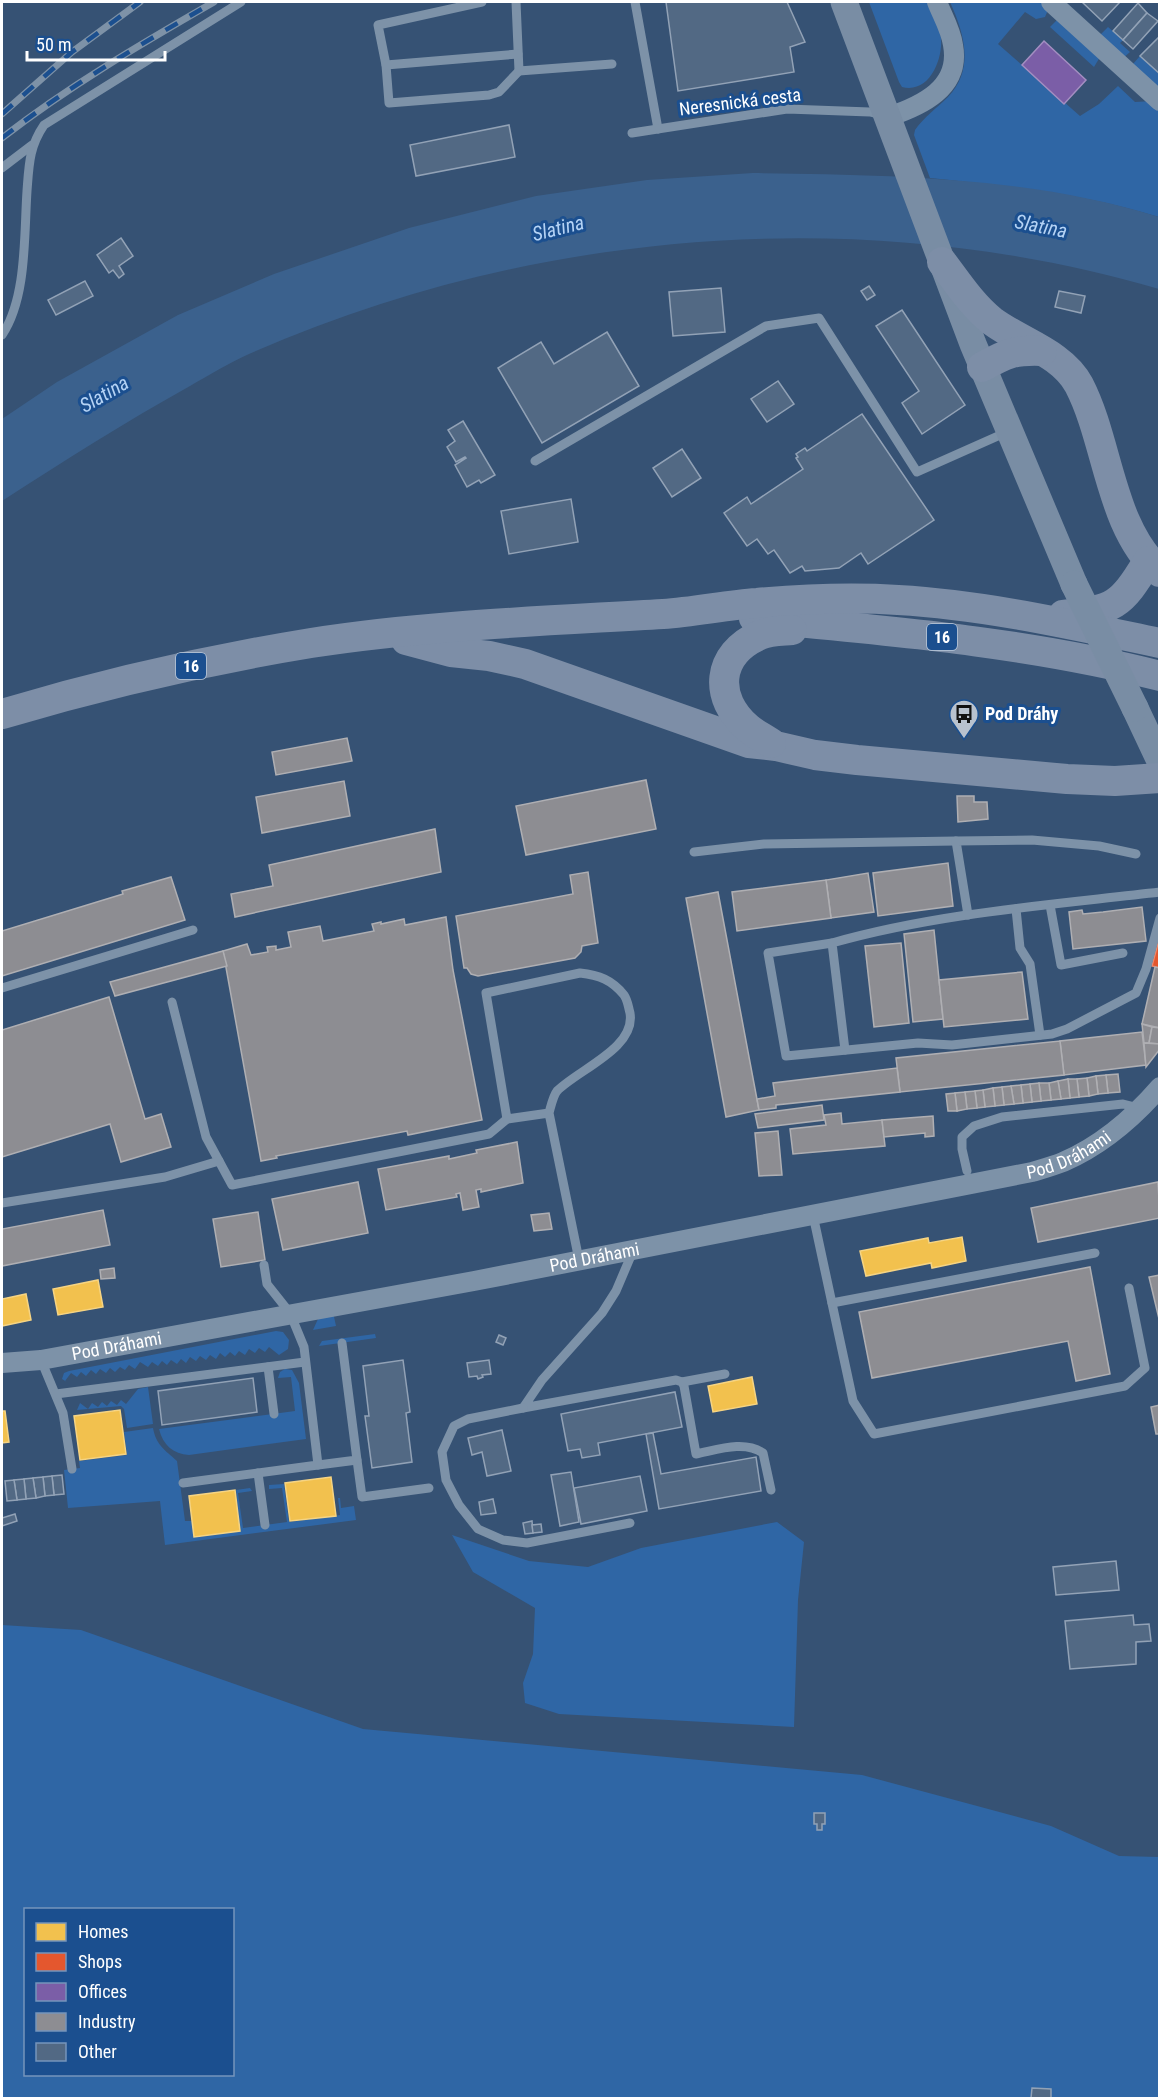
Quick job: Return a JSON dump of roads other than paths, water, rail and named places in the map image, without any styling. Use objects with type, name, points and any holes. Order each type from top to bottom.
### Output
[{"type":"main road","points":[[942,262],[970,299],[990,320],[1061,363],[1078,383],[1128,526],[1154,567],[1113,604],[1096,611],[1035,618]]},
{"type":"main road","points":[[982,367],[1006,353],[1020,350],[1042,351]]},
{"type":"main road","name":"16","points":[[2,714],[67,695],[240,655],[314,643],[383,634],[682,612],[757,603],[864,599],[943,603],[1035,618],[1160,643]]},
{"type":"main road","name":"16","points":[[682,612],[926,635],[1104,663],[1160,676]]},
{"type":"main road","points":[[776,746],[748,729],[730,706],[723,683],[724,670],[730,659],[744,645],[762,634],[835,626]]},
{"type":"main road","points":[[383,634],[451,652],[525,664],[749,743],[857,760],[1067,779],[1115,782],[1160,778]]},
{"type":"street","points":[[844,2],[982,367],[1074,584],[1160,761]]},
{"type":"street","points":[[891,127],[943,86],[949,74],[954,47],[937,2]]},
{"type":"street","points":[[1051,2],[1160,101]]},
{"type":"street","name":"Pod Dráhami","points":[[2,1363],[41,1360],[579,1260],[1032,1172],[1063,1162],[1087,1149],[1139,1108],[1160,1087]]},
{"type":"lane","points":[[2,168],[32,145],[44,125],[241,2]]},
{"type":"lane","points":[[482,2],[378,25],[386,65],[389,103],[489,95],[499,92],[519,71],[612,64]]},
{"type":"lane","points":[[516,2],[519,71]]},
{"type":"lane","points":[[635,2],[658,129]]},
{"type":"lane","points":[[386,65],[518,54]]},
{"type":"lane","name":"Neresnická cesta","points":[[632,133],[787,109],[870,112],[891,127]]},
{"type":"lane","points":[[2,335],[9,323],[18,289],[32,145]]},
{"type":"lane","points":[[535,462],[766,326],[819,318],[917,472],[1009,431]]},
{"type":"lane","points":[[694,852],[764,844],[1032,840],[1098,846],[1136,854]]},
{"type":"lane","points":[[956,841],[969,915]]},
{"type":"lane","points":[[1160,892],[882,928],[832,943],[768,953],[786,1056],[918,1043],[952,1045],[1040,1035],[1067,1029],[1136,993],[1146,969],[1160,918]]},
{"type":"lane","points":[[1050,905],[1061,965],[1124,953]]},
{"type":"lane","points":[[1016,909],[1020,948],[1030,964],[1040,1035]]},
{"type":"lane","points":[[2,988],[193,930]]},
{"type":"lane","points":[[832,943],[844,1050]]},
{"type":"lane","points":[[507,1119],[486,993],[580,973],[596,974],[616,985],[627,1000],[631,1021],[628,1034],[616,1047],[555,1093],[549,1113],[579,1260]]},
{"type":"lane","points":[[172,1002],[206,1137],[232,1185],[489,1134],[507,1119],[549,1113]]},
{"type":"lane","points":[[967,1172],[962,1137],[974,1126],[1002,1117],[1057,1111],[1123,1104],[1139,1108]]},
{"type":"lane","points":[[2,1203],[165,1177],[219,1161]]},
{"type":"lane","points":[[813,1215],[853,1401],[874,1434],[1125,1386],[1145,1368],[1129,1288]]},
{"type":"lane","points":[[523,1408],[542,1380],[602,1313],[616,1291],[634,1249]]},
{"type":"lane","points":[[832,1303],[1095,1253]]},
{"type":"lane","points":[[264,1265],[267,1284],[290,1313],[304,1347],[318,1465]]},
{"type":"lane","points":[[342,1343],[362,1497],[429,1488]]},
{"type":"lane","points":[[41,1360],[66,1424],[72,1469]]},
{"type":"lane","points":[[56,1394],[305,1362]]},
{"type":"lane","points":[[268,1367],[274,1414]]},
{"type":"lane","points":[[630,1523],[527,1544],[503,1540],[478,1529],[459,1505],[446,1480],[442,1452],[454,1426],[468,1419],[668,1381],[682,1382],[725,1374]]},
{"type":"lane","points":[[682,1382],[696,1454],[745,1446],[757,1449],[763,1453],[771,1490]]},
{"type":"lane","points":[[183,1483],[357,1460]]},
{"type":"lane","points":[[258,1473],[265,1525]]},
{"type":"water","name":"Slatina","points":[[753,173],[958,180],[1060,193],[1110,203],[1159,217],[1159,289],[1046,262],[931,245],[815,238],[699,242],[583,256],[469,279],[357,312],[249,354],[142,414],[2,501],[2,419],[57,382],[178,315],[274,274],[409,228],[536,196],[647,180]]},
{"type":"railway","points":[[2,114],[72,52],[140,2]]},
{"type":"railway","points":[[2,138],[79,83],[214,2]]},
{"type":"place","name":"Pod Dráhy","points":[[964,740]]}]
